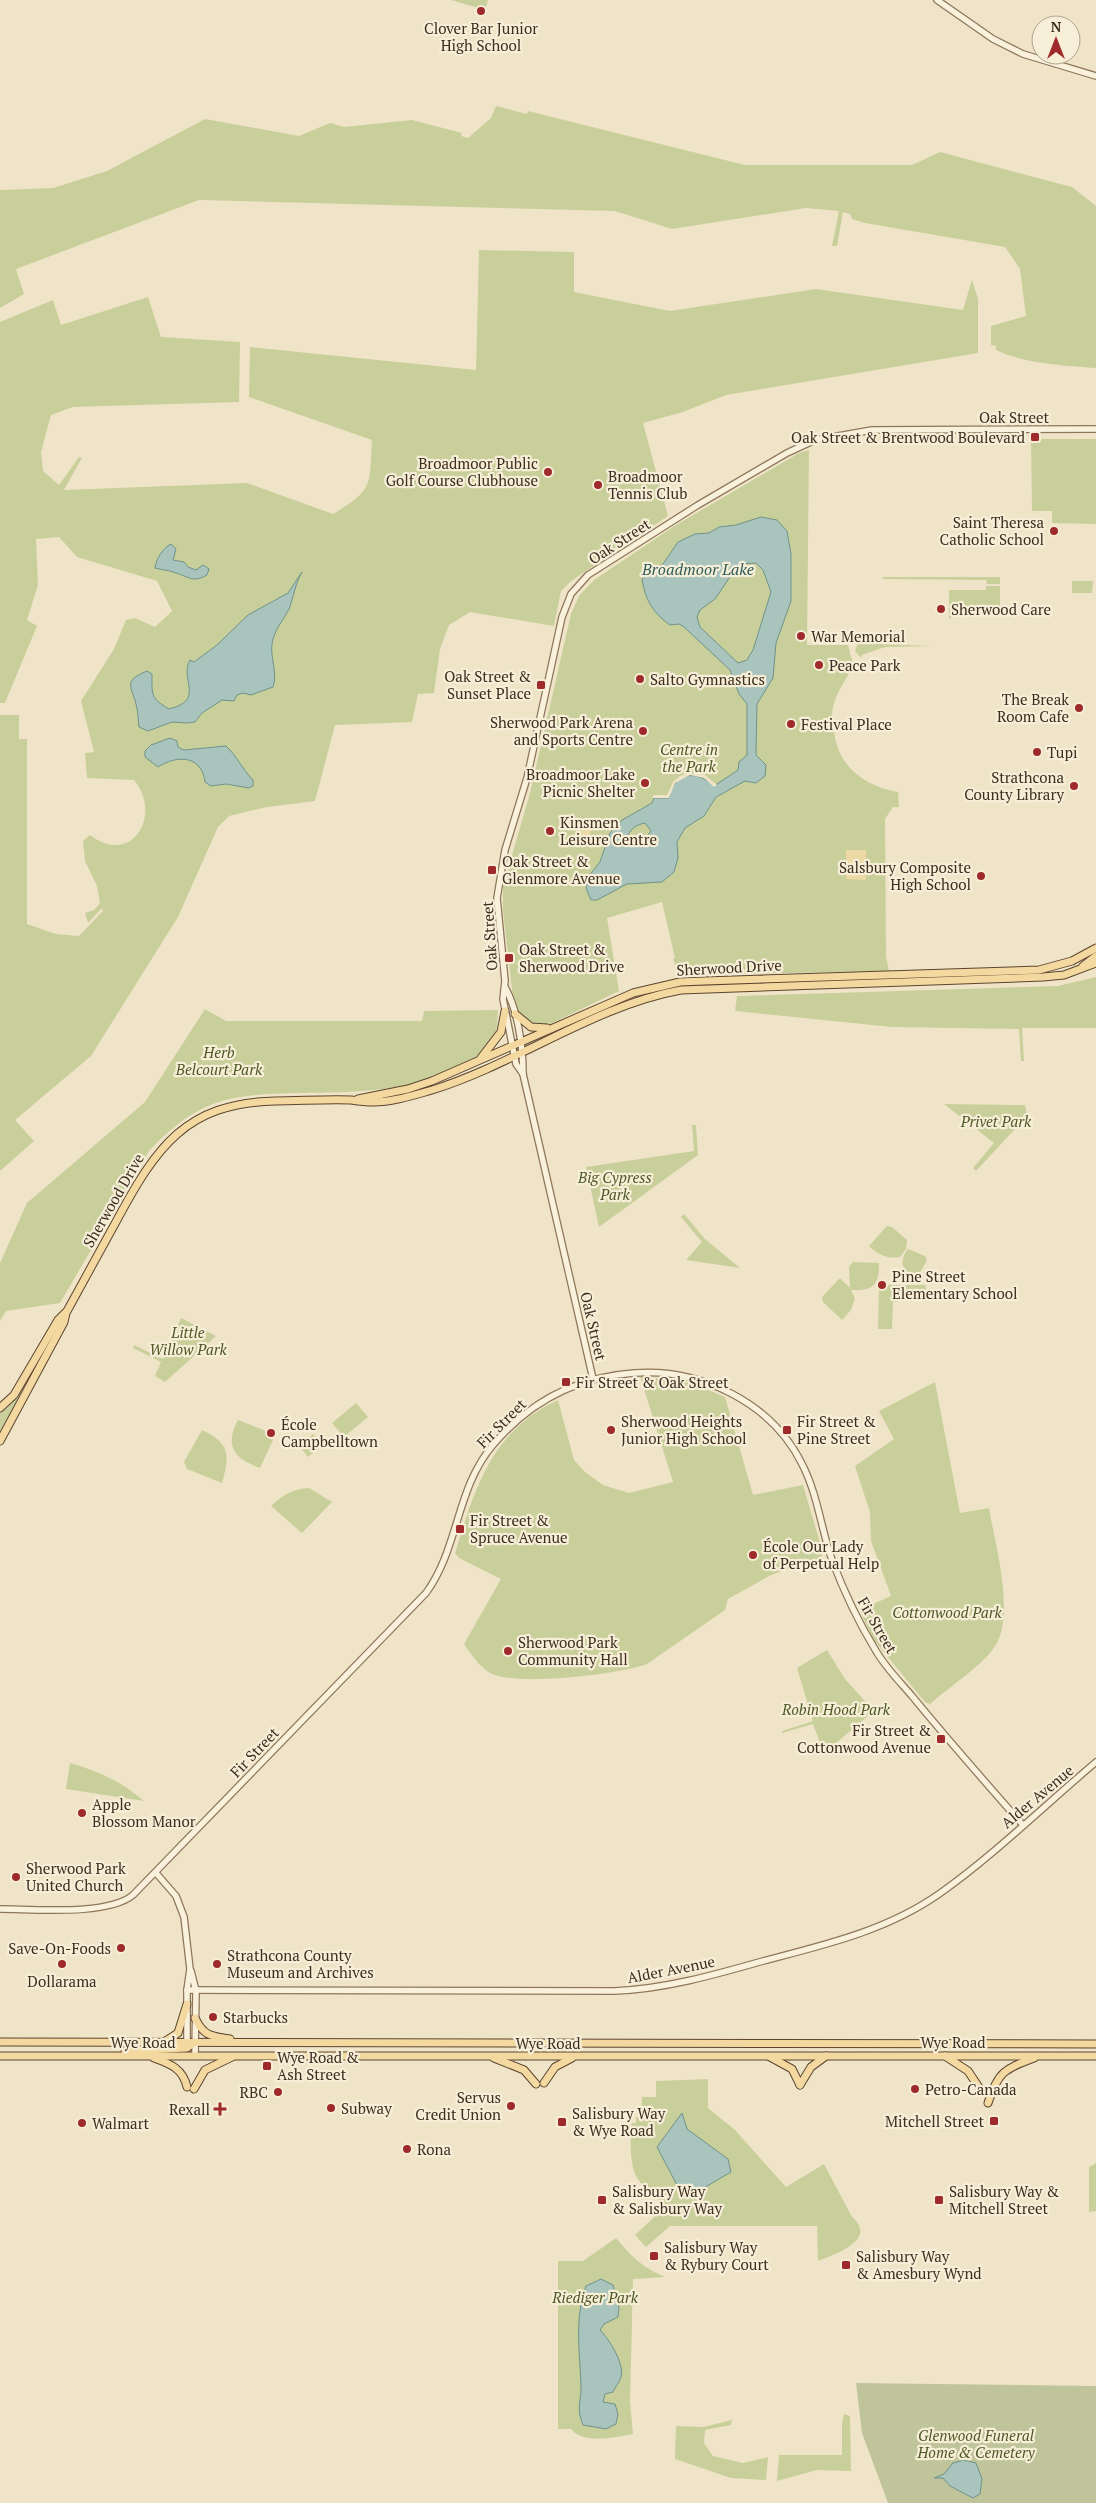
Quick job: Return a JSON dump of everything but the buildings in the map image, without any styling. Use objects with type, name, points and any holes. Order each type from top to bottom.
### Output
[{"type":"main road","name":"Sherwood Drive","points":[[350,1100],[408,1089],[432,1081],[634,993],[680,982],[1039,970],[1072,961],[1096,948]]},
{"type":"main road","points":[[1075,973],[1096,956]]},
{"type":"main road","name":"Sherwood Drive","points":[[0,1441],[64,1322],[66,1313],[151,1160],[180,1131],[209,1113],[233,1105],[272,1101],[350,1100],[373,1102],[423,1092],[462,1079],[617,1009],[652,996],[681,990],[1043,977],[1075,973],[1096,964]]},
{"type":"main road","points":[[479,1061],[501,1032],[505,1011]]},
{"type":"main road","points":[[514,1014],[531,1027],[553,1028]]},
{"type":"main road","name":"Sherwood Drive","points":[[0,1408],[14,1395],[58,1320],[66,1313]]},
{"type":"main road","points":[[162,2043],[178,2033],[187,2004]]},
{"type":"main road","points":[[196,2018],[200,2030],[206,2034],[246,2042]]},
{"type":"main road","name":"Wye Road","points":[[0,2042],[162,2043],[190,2049],[237,2055],[1096,2056]]},
{"type":"main road","name":"Wye Road","points":[[0,2056],[147,2056],[246,2042],[1096,2044]]},
{"type":"main road","points":[[104,2056],[111,2052],[190,2049]]},
{"type":"main road","points":[[147,2056],[177,2068],[185,2076],[191,2088],[205,2070],[237,2055]]},
{"type":"main road","points":[[489,2056],[524,2070],[540,2084],[555,2067],[578,2056]]},
{"type":"main road","points":[[768,2056],[792,2069],[800,2085],[811,2067],[826,2056]]},
{"type":"main road","points":[[945,2056],[968,2071],[980,2090]]},
{"type":"main road","points":[[988,2103],[993,2086],[1001,2074],[1039,2056]]},
{"type":"street","points":[[937,0],[993,39],[1023,54],[1096,76]]},
{"type":"street","name":"Oak Street","points":[[594,1379],[523,1074],[516,1064],[519,1054],[514,1014],[505,987],[498,898],[504,850],[527,778],[562,617],[574,590],[588,576],[698,505],[786,453],[815,440],[872,430],[1096,429]]},
{"type":"street","name":"Oak Street","points":[[505,987],[503,999],[505,1011],[517,1044]]},
{"type":"street","name":"Fir Street","points":[[0,1909],[86,1909],[114,1906],[126,1901],[156,1873],[426,1593],[439,1574],[446,1558],[469,1483],[492,1446],[525,1413],[542,1401],[594,1379],[646,1372],[697,1379],[734,1394],[758,1410],[793,1449],[804,1468],[813,1491],[832,1560],[855,1614],[878,1655],[1022,1824]]},
{"type":"street","name":"Alder Avenue","points":[[187,1990],[614,1991],[666,1985],[844,1939],[898,1918],[952,1884],[1096,1762]]},
{"type":"street","points":[[156,1873],[176,1896],[186,1929],[190,1969],[196,1991],[196,2018],[190,2049]]},
{"type":"street","points":[[190,1969],[187,1990],[190,2049]]},
{"type":"green space","points":[[451,0],[488,0],[485,10]]},
{"type":"green space","points":[[496,106],[527,114],[528,111],[745,165],[912,165],[940,152],[1072,187],[1096,206],[1096,368],[1030,361],[1005,354],[995,349],[997,346],[991,345],[991,326],[1026,316],[1020,269],[1005,247],[865,223],[852,219],[850,214],[843,212],[837,246],[832,246],[839,211],[806,208],[672,229],[615,211],[199,200],[16,269],[24,294],[0,308],[0,190],[53,188],[107,171],[205,119],[299,136],[330,123],[344,127],[412,120],[462,133],[461,136],[468,138],[491,118]]},
{"type":"green space","points":[[479,250],[574,252],[574,292],[670,311],[816,289],[963,310],[972,280],[978,299],[978,353],[726,395],[683,412],[643,423],[668,516],[571,581],[561,591],[554,626],[470,612],[449,625],[440,649],[434,693],[418,694],[412,722],[335,725],[315,801],[267,807],[229,816],[218,827],[178,917],[91,1056],[15,1120],[34,1141],[0,1171],[0,715],[19,715],[19,739],[27,739],[27,924],[56,934],[79,936],[103,911],[102,908],[88,923],[85,913],[94,910],[100,903],[97,886],[85,861],[83,841],[90,835],[105,843],[119,845],[130,841],[139,833],[144,821],[145,808],[142,794],[134,780],[87,778],[85,753],[94,752],[81,701],[114,649],[126,620],[135,618],[155,627],[172,611],[157,581],[77,557],[59,537],[36,539],[38,585],[27,620],[37,626],[5,703],[0,703],[0,322],[53,300],[61,325],[148,297],[161,337],[240,342],[239,402],[73,407],[51,415],[41,452],[43,471],[59,485],[79,457],[82,458],[64,490],[247,483],[333,514],[356,498],[367,484],[371,467],[372,440],[249,397],[250,347],[476,370]]},
{"type":"green space","points":[[1031,439],[1096,439],[1096,524],[1052,523],[1052,511],[1032,511]]},
{"type":"green space","name":"Centre in the Park","points":[[809,450],[807,645],[848,645],[853,664],[832,710],[836,743],[840,754],[854,772],[874,785],[898,792],[899,807],[893,807],[885,819],[886,957],[889,971],[679,975],[673,959],[675,958],[662,902],[607,918],[619,991],[546,1026],[539,1026],[523,1017],[516,1007],[513,998],[503,911],[503,886],[530,793],[571,614],[579,596],[594,580],[676,525],[799,453]]},
{"type":"green space","points":[[883,577],[1000,577],[1000,584],[987,584],[986,580],[883,579]]},
{"type":"green space","points":[[1072,581],[1093,581],[1092,593],[1072,593]]},
{"type":"green space","points":[[986,586],[1000,586],[1000,605],[997,610],[953,611],[951,618],[949,618],[949,590],[986,590]]},
{"type":"green space","points":[[858,643],[932,646],[885,647],[862,655],[861,658],[855,651]]},
{"type":"green space","points":[[1096,977],[1096,1028],[1022,1028],[1024,1061],[1021,1061],[1019,1029],[892,1027],[735,1011],[737,996],[1058,986]]},
{"type":"green space","name":"Herb Belcourt Park","points":[[205,1009],[226,1021],[422,1021],[424,1011],[498,1010],[496,1033],[488,1047],[464,1064],[445,1074],[425,1081],[404,1086],[362,1091],[246,1096],[216,1103],[197,1111],[171,1129],[149,1151],[60,1303],[6,1311],[0,1321],[0,1263],[27,1203],[145,1102]]},
{"type":"green space","name":"Privet Park","points":[[944,1104],[1025,1105],[1027,1116],[976,1171],[973,1168],[994,1143]]},
{"type":"green space","name":"Big Cypress Park","points":[[692,1125],[696,1125],[698,1155],[599,1227],[586,1167],[694,1151]]},
{"type":"green space","points":[[684,1214],[705,1239],[740,1268],[686,1260],[702,1242],[681,1217]]},
{"type":"green space","points":[[887,1226],[892,1227],[907,1240],[906,1249],[900,1257],[883,1256],[869,1246]]},
{"type":"green space","points":[[908,1249],[925,1256],[927,1260],[917,1278],[908,1273],[903,1266],[903,1258]]},
{"type":"green space","points":[[853,1262],[879,1263],[878,1277],[870,1288],[851,1290],[855,1298],[851,1310],[842,1320],[823,1302],[822,1297],[840,1278],[850,1288],[849,1267]]},
{"type":"green space","points":[[879,1285],[925,1285],[928,1297],[898,1296],[898,1302],[893,1302],[892,1329],[878,1329]]},
{"type":"green space","name":"Little Willow Park","points":[[181,1318],[216,1336],[165,1382],[155,1376],[161,1362],[133,1348],[134,1345],[163,1359]]},
{"type":"green space","points":[[640,1376],[691,1383],[725,1397],[753,1495],[803,1485],[823,1553],[821,1558],[771,1575],[728,1599],[725,1610],[647,1664],[615,1672],[568,1678],[521,1679],[490,1673],[472,1656],[464,1644],[501,1579],[459,1558],[455,1553],[470,1506],[489,1464],[501,1445],[516,1428],[535,1413],[558,1400],[574,1460],[585,1472],[603,1485],[629,1493],[673,1482]]},
{"type":"green space","name":"Cottonwood Park","points":[[935,1382],[960,1513],[989,1508],[1004,1601],[1000,1636],[993,1649],[972,1670],[930,1704],[925,1702],[872,1638],[860,1610],[891,1596],[871,1541],[870,1512],[855,1466],[894,1439],[879,1411]]},
{"type":"green space","points":[[16,1398],[19,1400],[0,1433],[0,1412]]},
{"type":"green space","points":[[356,1403],[368,1417],[344,1437],[332,1423]]},
{"type":"green space","points":[[238,1420],[271,1433],[273,1440],[260,1468],[238,1456],[234,1450],[232,1437]]},
{"type":"green space","points":[[202,1430],[223,1445],[227,1457],[222,1483],[187,1469],[184,1462]]},
{"type":"green space","points":[[313,1434],[322,1445],[308,1457],[299,1446]]},
{"type":"green space","points":[[309,1488],[332,1502],[302,1533],[271,1506],[288,1493]]},
{"type":"green space","name":"Robin Hood Park","points":[[827,1650],[845,1679],[874,1711],[824,1753],[813,1724],[782,1733],[782,1731],[813,1721],[797,1668]]},
{"type":"green space","points":[[70,1763],[109,1777],[144,1801],[66,1789]]},
{"type":"green space","points":[[708,2079],[708,2108],[735,2130],[786,2187],[824,2164],[852,2217],[859,2225],[860,2233],[851,2245],[818,2261],[817,2226],[670,2226],[646,2247],[635,2235],[664,2208],[636,2176],[632,2164],[631,2125],[636,2123],[636,2117],[641,2116],[642,2097],[656,2097],[656,2081]]},
{"type":"green space","points":[[1096,2163],[1096,2211],[1089,2212],[1089,2167]]},
{"type":"green space","name":"Riediger Park","points":[[616,2238],[638,2261],[650,2270],[665,2277],[633,2279],[630,2402],[633,2434],[600,2439],[583,2437],[571,2429],[558,2429],[558,2261],[583,2261]]},
{"type":"green space","name":"Glenwood Funeral Home & Cemetery","points":[[856,2383],[1096,2386],[1096,2503],[888,2503],[862,2433]]},
{"type":"green space","points":[[844,2414],[850,2416],[851,2471],[817,2470],[777,2481],[779,2455],[842,2455],[842,2423]]},
{"type":"green space","points":[[732,2420],[731,2425],[705,2430],[704,2443],[713,2456],[743,2463],[768,2457],[766,2480],[731,2478],[675,2459],[676,2426],[703,2427]]},
{"type":"sand","points":[[580,823],[592,827],[587,843],[575,838]]},
{"type":"sand","points":[[846,850],[866,850],[866,880],[846,879]]},
{"type":"water","name":"Broadmoor Lake","points":[[761,517],[777,520],[787,531],[791,554],[791,601],[776,643],[773,678],[757,704],[756,755],[766,765],[765,776],[756,783],[745,781],[716,797],[704,816],[685,828],[677,842],[678,858],[674,872],[662,882],[627,884],[597,900],[591,900],[586,888],[589,876],[600,862],[610,833],[622,820],[652,803],[654,798],[669,798],[676,782],[681,778],[687,776],[701,777],[714,786],[738,770],[739,762],[747,755],[747,704],[739,694],[730,670],[684,627],[679,624],[670,625],[654,611],[645,593],[642,579],[663,564],[678,542],[695,534],[709,533],[719,527],[736,525]],"holes":[[[756,563],[763,570],[771,592],[753,650],[747,660],[738,663],[700,627],[697,617],[700,610],[715,599],[734,571],[742,564]],[[645,823],[651,831],[649,834],[638,842],[631,842],[627,836],[629,833],[634,827]]]},
{"type":"water","points":[[171,544],[176,549],[173,560],[184,562],[188,567],[196,570],[203,565],[209,569],[207,575],[194,579],[155,568],[160,554]]},
{"type":"water","points":[[302,572],[289,609],[273,639],[272,649],[275,676],[273,687],[251,695],[243,693],[237,695],[234,701],[222,700],[202,713],[195,722],[172,722],[148,731],[139,727],[137,707],[131,688],[134,678],[147,671],[152,674],[152,691],[158,702],[169,709],[180,705],[189,695],[187,667],[190,660],[194,662],[217,645],[248,615],[288,593]]},
{"type":"water","points":[[170,738],[177,741],[178,747],[184,750],[226,746],[253,780],[253,786],[249,788],[226,784],[211,786],[205,782],[203,773],[194,762],[181,759],[173,760],[158,767],[145,757],[145,751],[151,745]]},
{"type":"water","points":[[682,2113],[687,2129],[728,2159],[731,2172],[695,2193],[678,2187],[657,2147]]},
{"type":"water","points":[[601,2279],[613,2285],[619,2308],[618,2317],[604,2324],[600,2330],[608,2339],[615,2352],[622,2372],[613,2392],[605,2394],[603,2402],[615,2404],[618,2414],[616,2424],[606,2429],[583,2425],[579,2410],[581,2387],[579,2323],[582,2298],[586,2286]]},
{"type":"water","points":[[964,2460],[976,2463],[982,2479],[980,2494],[973,2498],[950,2486],[943,2478],[934,2478],[944,2474],[953,2463]]},
{"type":"pier","points":[[690,773],[705,775],[717,785],[714,787],[704,778],[690,775],[675,783],[669,798],[652,798],[654,795],[667,795],[673,782],[680,776]]},
{"type":"place","name":"Clover Bar Junior High School","points":[[481,11]]},
{"type":"place","name":"Oak Street & Brentwood Boulevard","points":[[1035,437]]},
{"type":"place","name":"Broadmoor Public Golf Course Clubhouse","points":[[548,472]]},
{"type":"place","name":"Broadmoor Tennis Club","points":[[598,485]]},
{"type":"place","name":"Saint Theresa Catholic School","points":[[1054,531]]},
{"type":"place","name":"Sherwood Care","points":[[941,609]]},
{"type":"place","name":"War Memorial","points":[[801,636]]},
{"type":"place","name":"Peace Park","points":[[819,665]]},
{"type":"place","name":"Salto Gymnastics","points":[[640,679]]},
{"type":"place","name":"Oak Street & Sunset Place","points":[[541,685]]},
{"type":"place","name":"The Break Room Cafe","points":[[1079,708]]},
{"type":"place","name":"Festival Place","points":[[791,724]]},
{"type":"place","name":"Sherwood Park Arena and Sports Centre","points":[[643,731]]},
{"type":"place","name":"Tupi","points":[[1037,752]]},
{"type":"place","name":"Broadmoor Lake Picnic Shelter","points":[[645,783]]},
{"type":"place","name":"Strathcona County Library","points":[[1074,786]]},
{"type":"place","name":"Kinsmen Leisure Centre","points":[[550,831]]},
{"type":"place","name":"Oak Street & Glenmore Avenue","points":[[492,870]]},
{"type":"place","name":"Salsbury Composite High School","points":[[981,876]]},
{"type":"place","name":"Oak Street & Sherwood Drive","points":[[509,958]]},
{"type":"place","name":"Pine Street Elementary School","points":[[882,1285]]},
{"type":"place","name":"Fir Street & Oak Street","points":[[566,1382]]},
{"type":"place","name":"Sherwood Heights Junior High School","points":[[611,1430]]},
{"type":"place","name":"Fir Street & Pine Street","points":[[787,1430]]},
{"type":"place","name":"École Campbelltown","points":[[271,1433]]},
{"type":"place","name":"Fir Street & Spruce Avenue","points":[[460,1529]]},
{"type":"place","name":"École Our Lady of Perpetual Help","points":[[753,1555]]},
{"type":"place","name":"Sherwood Park Community Hall","points":[[508,1651]]},
{"type":"place","name":"Fir Street & Cottonwood Avenue","points":[[941,1739]]},
{"type":"place","name":"Apple Blossom Manor","points":[[82,1813]]},
{"type":"place","name":"Sherwood Park United Church","points":[[16,1877]]},
{"type":"place","name":"Save-On-Foods","points":[[121,1948]]},
{"type":"place","name":"Dollarama","points":[[62,1964]]},
{"type":"place","name":"Strathcona County Museum and Archives","points":[[217,1964]]},
{"type":"place","name":"Starbucks","points":[[213,2017]]},
{"type":"place","name":"Wye Road & Ash Street","points":[[267,2066]]},
{"type":"place","name":"Petro-Canada","points":[[915,2089]]},
{"type":"place","name":"RBC","points":[[278,2092]]},
{"type":"place","name":"Servus Credit Union","points":[[511,2106]]},
{"type":"place","name":"Subway","points":[[331,2108]]},
{"type":"place","name":"Rexall","points":[[220,2109]]},
{"type":"place","name":"Mitchell Street","points":[[994,2121]]},
{"type":"place","name":"Salisbury Way & Wye Road","points":[[562,2122]]},
{"type":"place","name":"Walmart","points":[[82,2123]]},
{"type":"place","name":"Rona","points":[[407,2149]]},
{"type":"place","name":"Salisbury Way & Salisbury Way","points":[[602,2200]]},
{"type":"place","name":"Salisbury Way & Mitchell Street","points":[[939,2200]]},
{"type":"place","name":"Salisbury Way & Rybury Court","points":[[654,2256]]},
{"type":"place","name":"Salisbury Way & Amesbury Wynd","points":[[846,2265]]}]
